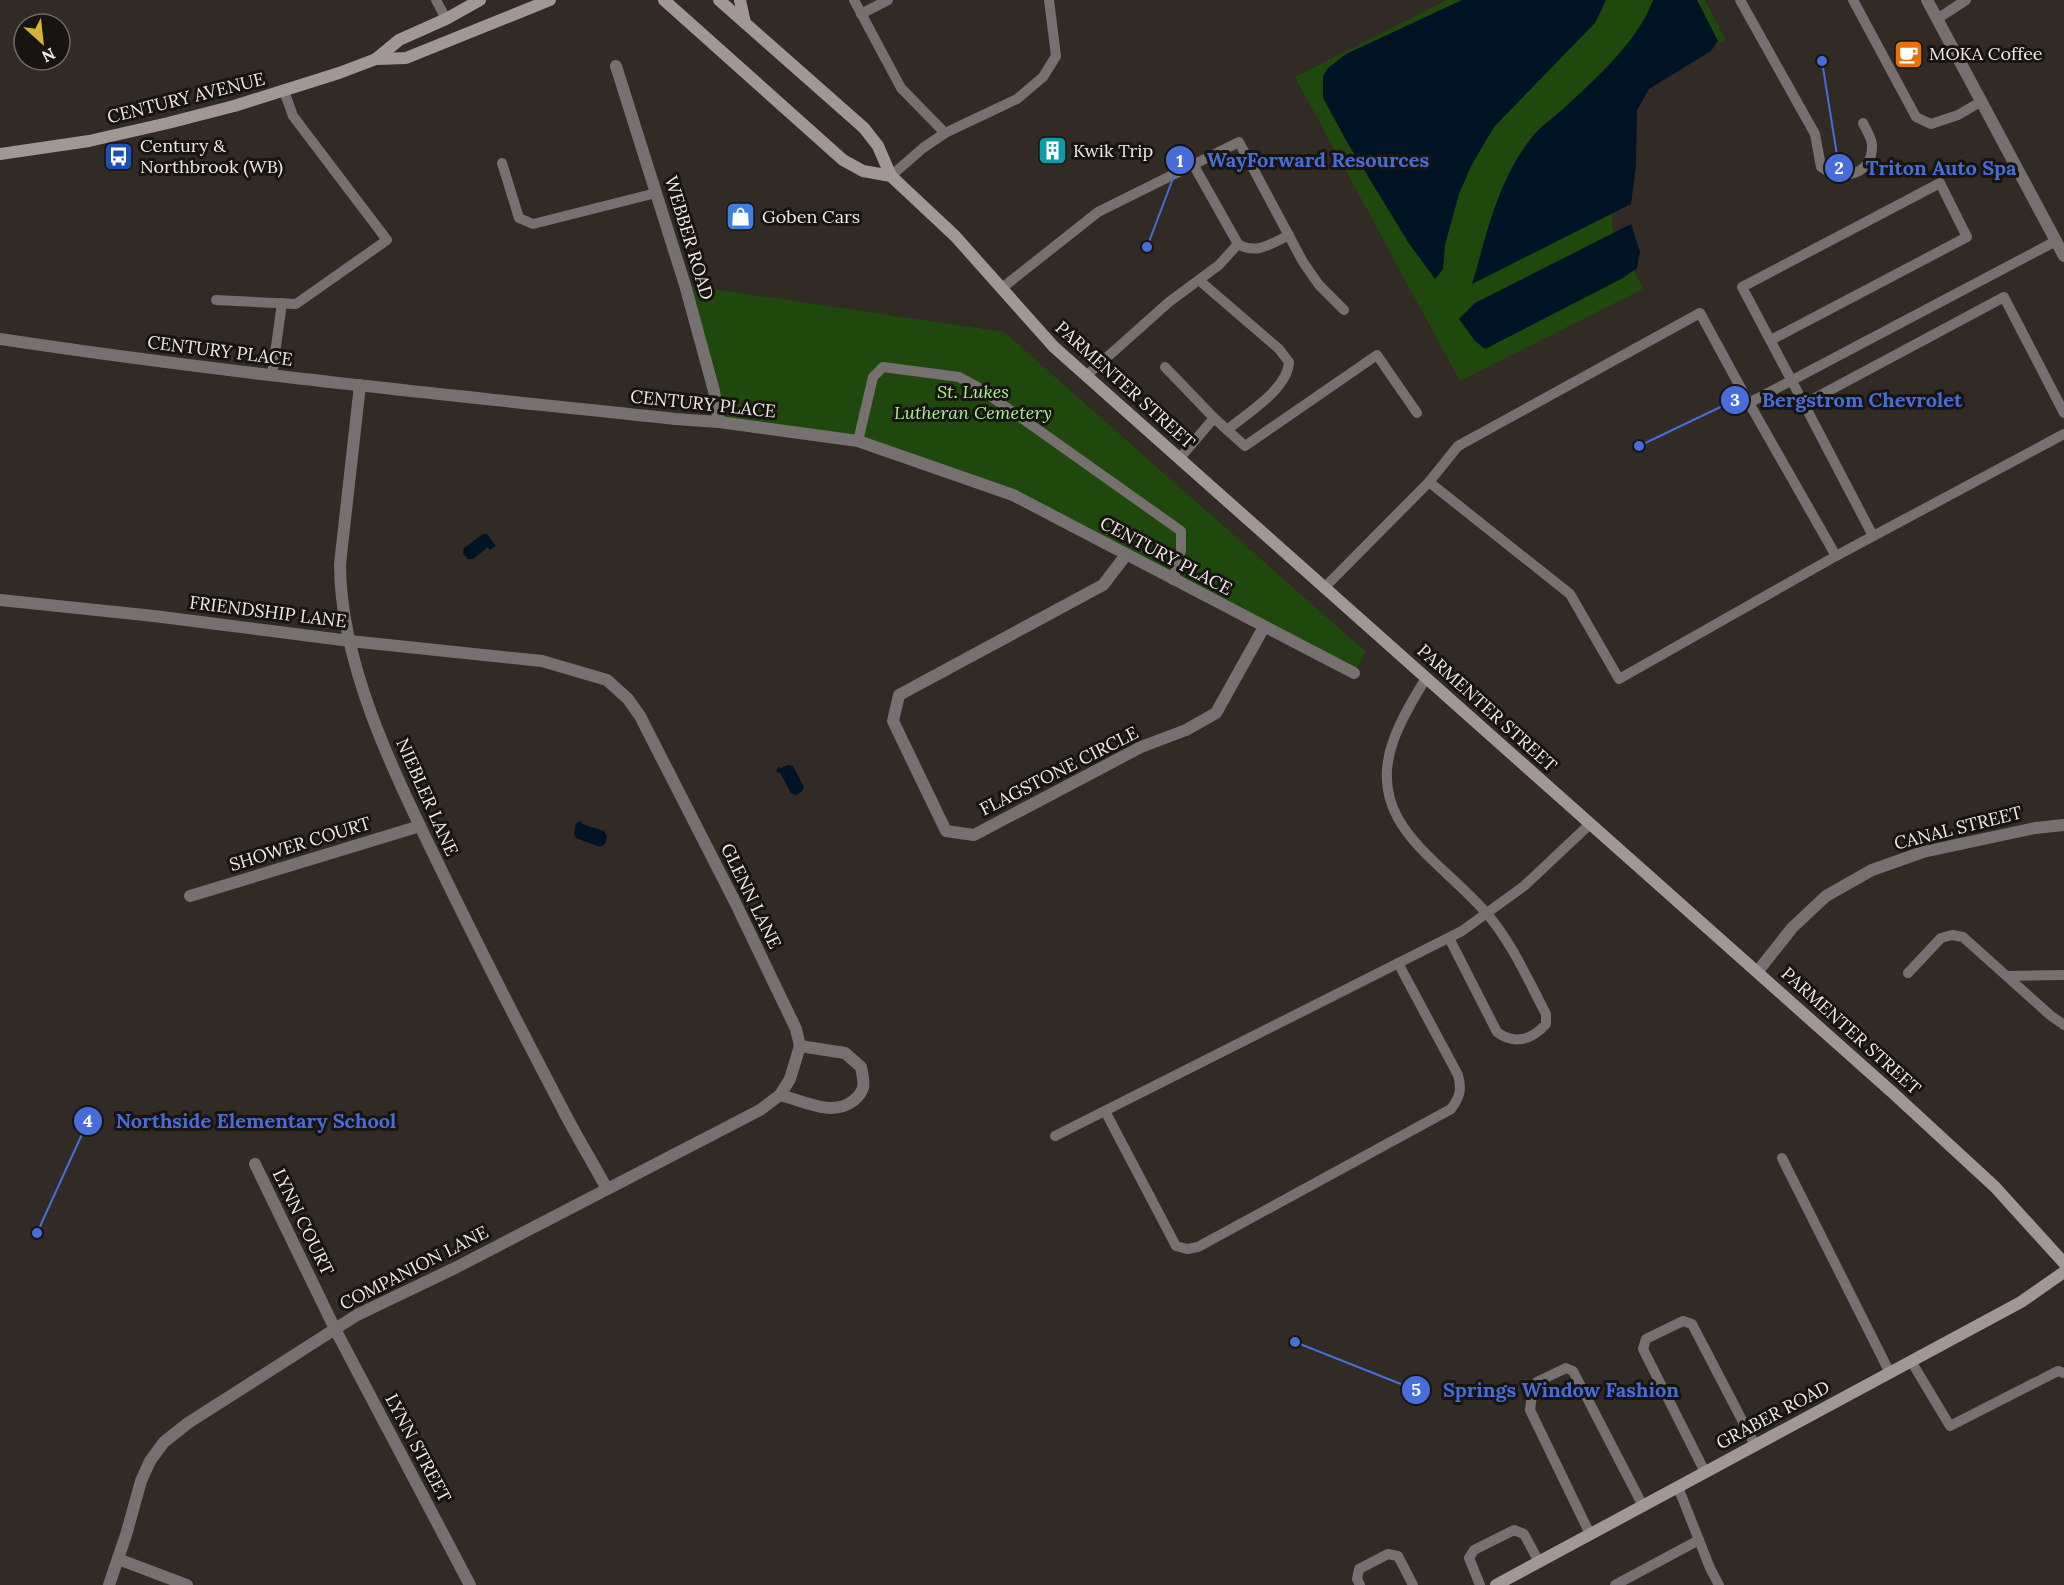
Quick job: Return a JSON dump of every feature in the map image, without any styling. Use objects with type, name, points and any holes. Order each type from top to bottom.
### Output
[{"type":"street","name":"CENTURY AVENUE","points":[[376,59],[399,40],[446,19],[480,0]]},
{"type":"street","name":"CENTURY AVENUE","points":[[0,154],[89,141],[284,92],[376,59],[406,57],[550,0]]},
{"type":"street","points":[[664,0],[843,160],[862,171],[891,176]]},
{"type":"street","name":"PARMENTER STREET","points":[[719,0],[864,128],[878,146],[891,176],[955,236],[1047,340],[1323,588],[1758,971],[1977,1170],[2027,1220],[2064,1263]]},
{"type":"street","points":[[740,0],[744,23]]},
{"type":"street","points":[[1927,0],[2064,256]]},
{"type":"street","name":"WEBBER ROAD","points":[[616,66],[694,316],[714,391],[719,422]]},
{"type":"street","name":"CENTURY PLACE","points":[[0,339],[108,356],[719,422],[858,441],[1013,495],[1354,673]]},
{"type":"street","name":"NIEBLER LANE","points":[[360,385],[340,564],[340,582],[345,622],[363,686],[393,772],[551,1087],[606,1189]]},
{"type":"street","name":"FLAGSTONE CIRCLE","points":[[1126,555],[1102,585],[899,695],[893,721],[946,831],[974,835],[1141,747],[1186,730],[1216,713],[1264,627]]},
{"type":"street","name":"FRIENDSHIP LANE","points":[[0,600],[531,660]]},
{"type":"street","name":"GLENN LANE","points":[[531,660],[542,661],[607,680],[628,699],[640,716],[734,900],[796,1029],[800,1046]]},
{"type":"street","name":"CANAL STREET","points":[[1758,971],[1792,928],[1826,896],[1872,870],[1923,852],[2035,828],[2064,825]]},
{"type":"street","name":"SHOWER COURT","points":[[190,896],[420,826]]},
{"type":"street","points":[[780,1095],[829,1109],[845,1107],[861,1095],[864,1083],[861,1067],[845,1053],[800,1046]]},
{"type":"street","name":"COMPANION LANE","points":[[109,1585],[141,1481],[150,1461],[164,1442],[188,1423],[357,1315],[457,1267],[760,1110],[780,1095],[790,1079],[800,1046]]},
{"type":"street","name":"LYNN COURT","points":[[255,1164],[335,1329]]},
{"type":"street","name":"GRABER ROAD","points":[[1496,1585],[2021,1302],[2064,1272]]},
{"type":"street","name":"LYNN STREET","points":[[335,1329],[470,1585]]},
{"type":"street","points":[[118,1559],[187,1585]]},
{"type":"lane","points":[[436,0],[446,19]]},
{"type":"lane","points":[[854,0],[901,88],[945,133]]},
{"type":"lane","points":[[861,14],[888,0]]},
{"type":"lane","points":[[891,176],[923,148],[945,133],[1017,99],[1043,77],[1056,56],[1049,0]]},
{"type":"lane","points":[[1740,0],[1815,134],[1821,166],[1840,176],[1856,173],[1863,167],[1870,159],[1872,144],[1863,123]]},
{"type":"lane","points":[[1853,0],[1916,117],[1931,124],[1958,115],[1982,101]]},
{"type":"lane","points":[[1937,19],[1966,0]]},
{"type":"lane","points":[[216,300],[296,304],[387,240],[293,116],[284,92]]},
{"type":"lane","points":[[1002,288],[1098,212],[1239,142],[1303,262],[1319,285],[1344,310]]},
{"type":"lane","points":[[502,163],[519,218],[533,224],[656,193]]},
{"type":"lane","points":[[1193,164],[1238,244],[1254,250],[1289,235]]},
{"type":"lane","points":[[1771,340],[1967,237],[1940,183],[1742,287],[1873,536]]},
{"type":"lane","points":[[1749,403],[2056,241]]},
{"type":"lane","points":[[1086,376],[1169,302],[1219,265],[1238,244]]},
{"type":"lane","points":[[1200,281],[1279,349],[1289,362],[1289,369],[1282,383],[1227,430]]},
{"type":"lane","points":[[1804,404],[2004,297],[2064,413]]},
{"type":"lane","points":[[272,375],[282,303]]},
{"type":"lane","points":[[1323,588],[1429,482],[1458,446],[1700,313],[1836,556]]},
{"type":"lane","points":[[1165,368],[1245,446],[1377,355],[1418,413]]},
{"type":"lane","points":[[858,441],[873,377],[883,367],[959,377],[979,388],[1181,531],[1181,551],[1173,580]]},
{"type":"lane","points":[[1179,459],[1214,418]]},
{"type":"lane","points":[[1429,482],[1570,594],[1619,680],[1836,556],[2064,434]]},
{"type":"lane","points":[[1426,678],[1393,740],[1387,771],[1387,789],[1394,813],[1406,833],[1487,914],[1508,941],[1546,1014],[1546,1024],[1521,1040],[1507,1040],[1497,1032],[1449,938]]},
{"type":"lane","points":[[1056,1136],[1462,931],[1524,886],[1590,824]]},
{"type":"lane","points":[[1908,973],[1941,938],[1952,935],[1963,937],[2064,1025]]},
{"type":"lane","points":[[1105,1111],[1176,1246],[1187,1249],[1198,1247],[1451,1109],[1455,1104],[1461,1086],[1458,1075],[1398,963]]},
{"type":"lane","points":[[2007,976],[2064,975]]},
{"type":"lane","points":[[1782,1158],[1890,1373]]},
{"type":"lane","points":[[1705,1472],[1643,1349],[1646,1339],[1683,1321],[1692,1324],[1755,1446]]},
{"type":"lane","points":[[1911,1361],[1950,1426],[2058,1371],[2064,1373]]},
{"type":"lane","points":[[1590,1534],[1530,1410],[1537,1382],[1566,1368],[1573,1371],[1643,1506]]},
{"type":"lane","points":[[1678,1487],[1719,1585]]},
{"type":"lane","points":[[1480,1585],[1468,1558],[1474,1550],[1514,1530],[1524,1534],[1539,1562]]},
{"type":"lane","points":[[1615,1585],[1699,1540]]},
{"type":"lane","points":[[1360,1585],[1357,1579],[1359,1569],[1388,1554],[1398,1556],[1413,1585]]},
{"type":"green space","points":[[1447,0],[1705,0],[1726,40],[1617,97],[1612,228],[1643,289],[1460,381],[1295,77]]},
{"type":"green space","name":"St. Lukes Lutheran Cemetery","points":[[685,285],[1004,332],[1366,652],[1354,673],[1013,495],[858,441],[719,422]]},
{"type":"water","points":[[1462,0],[1606,0],[1595,23],[1494,127],[1471,166],[1459,194],[1445,245],[1443,269],[1435,279],[1408,242],[1347,142],[1323,98],[1323,76],[1328,68],[1346,54]]},
{"type":"water","points":[[1653,0],[1697,0],[1718,41],[1711,51],[1649,89],[1637,110],[1636,166],[1631,204],[1472,284],[1502,189],[1520,154],[1539,129],[1614,59],[1637,31]]},
{"type":"water","points":[[1631,224],[1640,252],[1637,268],[1623,278],[1485,349],[1475,341],[1459,319],[1475,303]]},
{"type":"water","points":[[483,534],[487,534],[496,546],[490,550],[488,547],[473,559],[468,559],[463,553],[464,548]]},
{"type":"water","points":[[793,766],[804,787],[796,795],[791,793],[780,773],[776,772],[778,767]]},
{"type":"water","points":[[581,821],[582,824],[604,831],[607,836],[605,844],[600,847],[576,838],[574,834],[576,823]]},
{"type":"place","name":"MOKA Coffee","points":[[1908,54]]},
{"type":"place","name":"Triton Auto Spa","points":[[1822,61]]},
{"type":"place","name":"Kwik Trip","points":[[1052,151]]},
{"type":"place","name":"Century & Northbrook (WB)","points":[[119,156]]},
{"type":"place","name":"Goben Cars","points":[[741,217]]},
{"type":"place","name":"WayForward Resources","points":[[1147,247]]},
{"type":"place","name":"Bergstrom Chevrolet","points":[[1639,446]]},
{"type":"place","name":"Northside Elementary School","points":[[37,1233]]},
{"type":"place","name":"Springs Window Fashion","points":[[1295,1342]]}]
